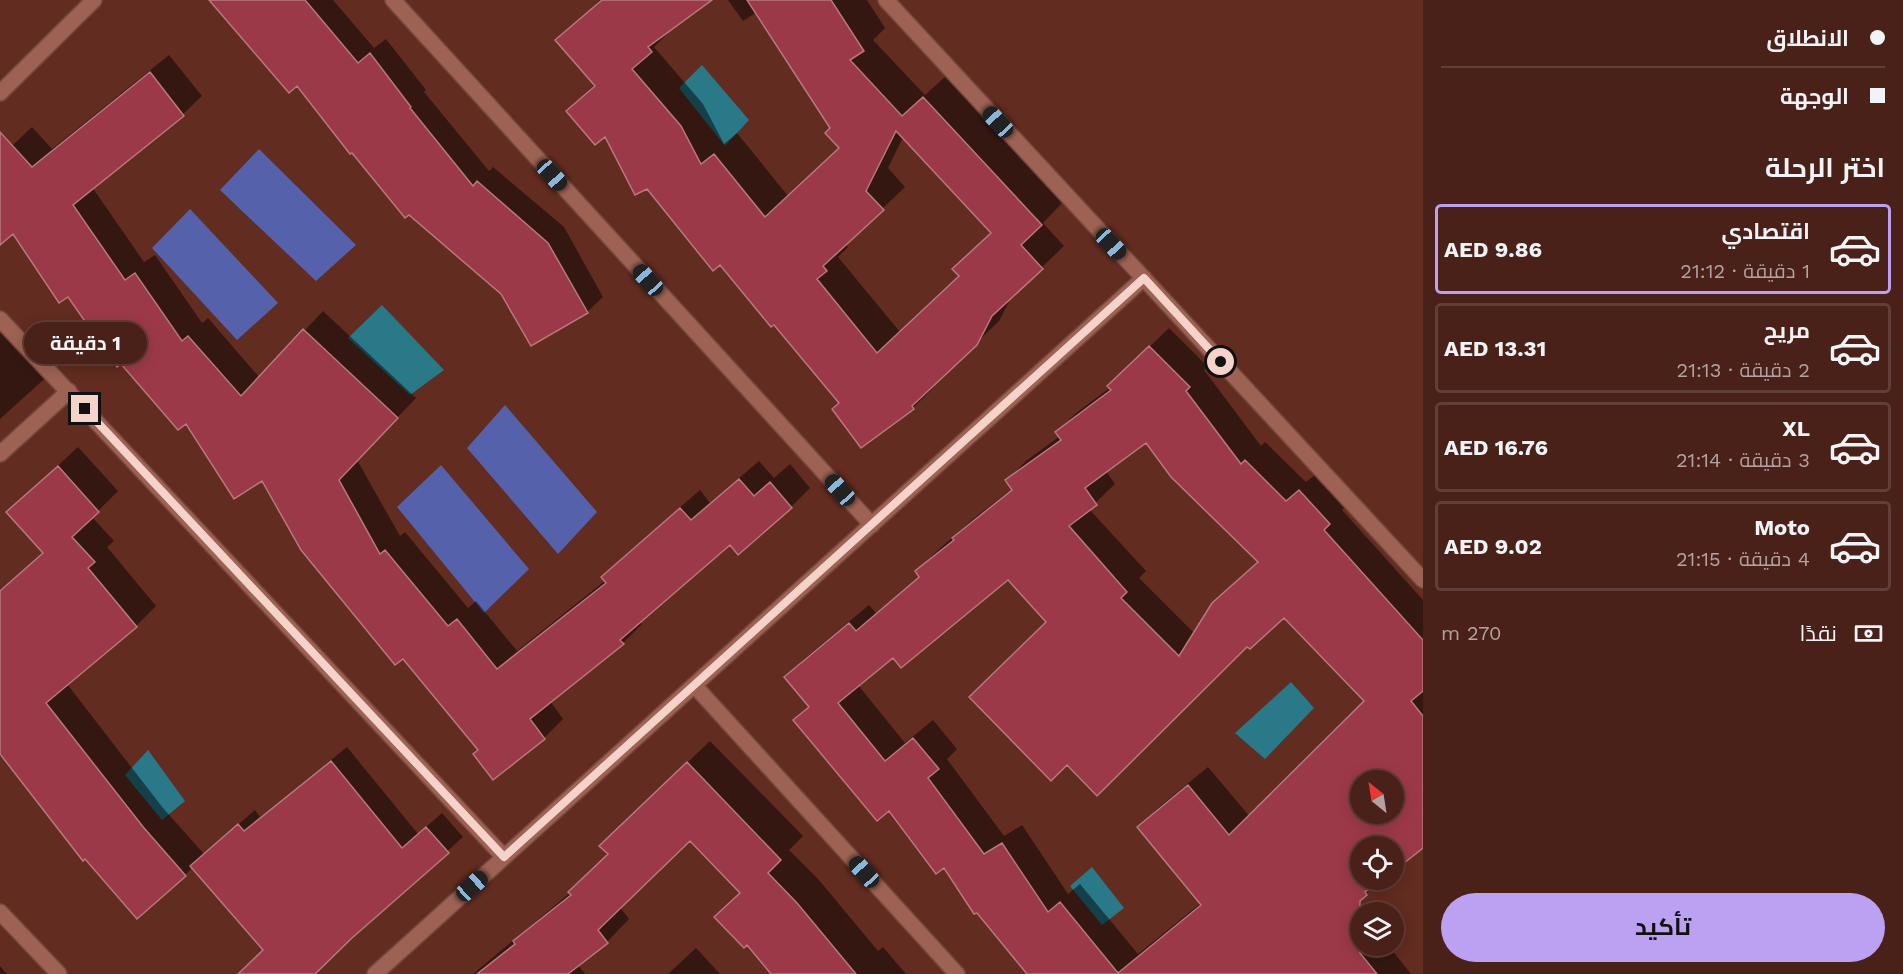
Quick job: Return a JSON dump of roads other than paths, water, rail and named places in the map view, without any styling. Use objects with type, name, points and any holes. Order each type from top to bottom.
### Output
[{"type":"lane","points":[[1,90],[94,0]]},
{"type":"lane","points":[[393,0],[872,525]]},
{"type":"lane","points":[[886,0],[1423,580]]},
{"type":"lane","points":[[375,974],[1144,278]]},
{"type":"lane","points":[[0,319],[504,857]]},
{"type":"lane","points":[[0,454],[69,391]]},
{"type":"lane","points":[[694,685],[957,974]]},
{"type":"lane","points":[[0,912],[59,974]]}]
